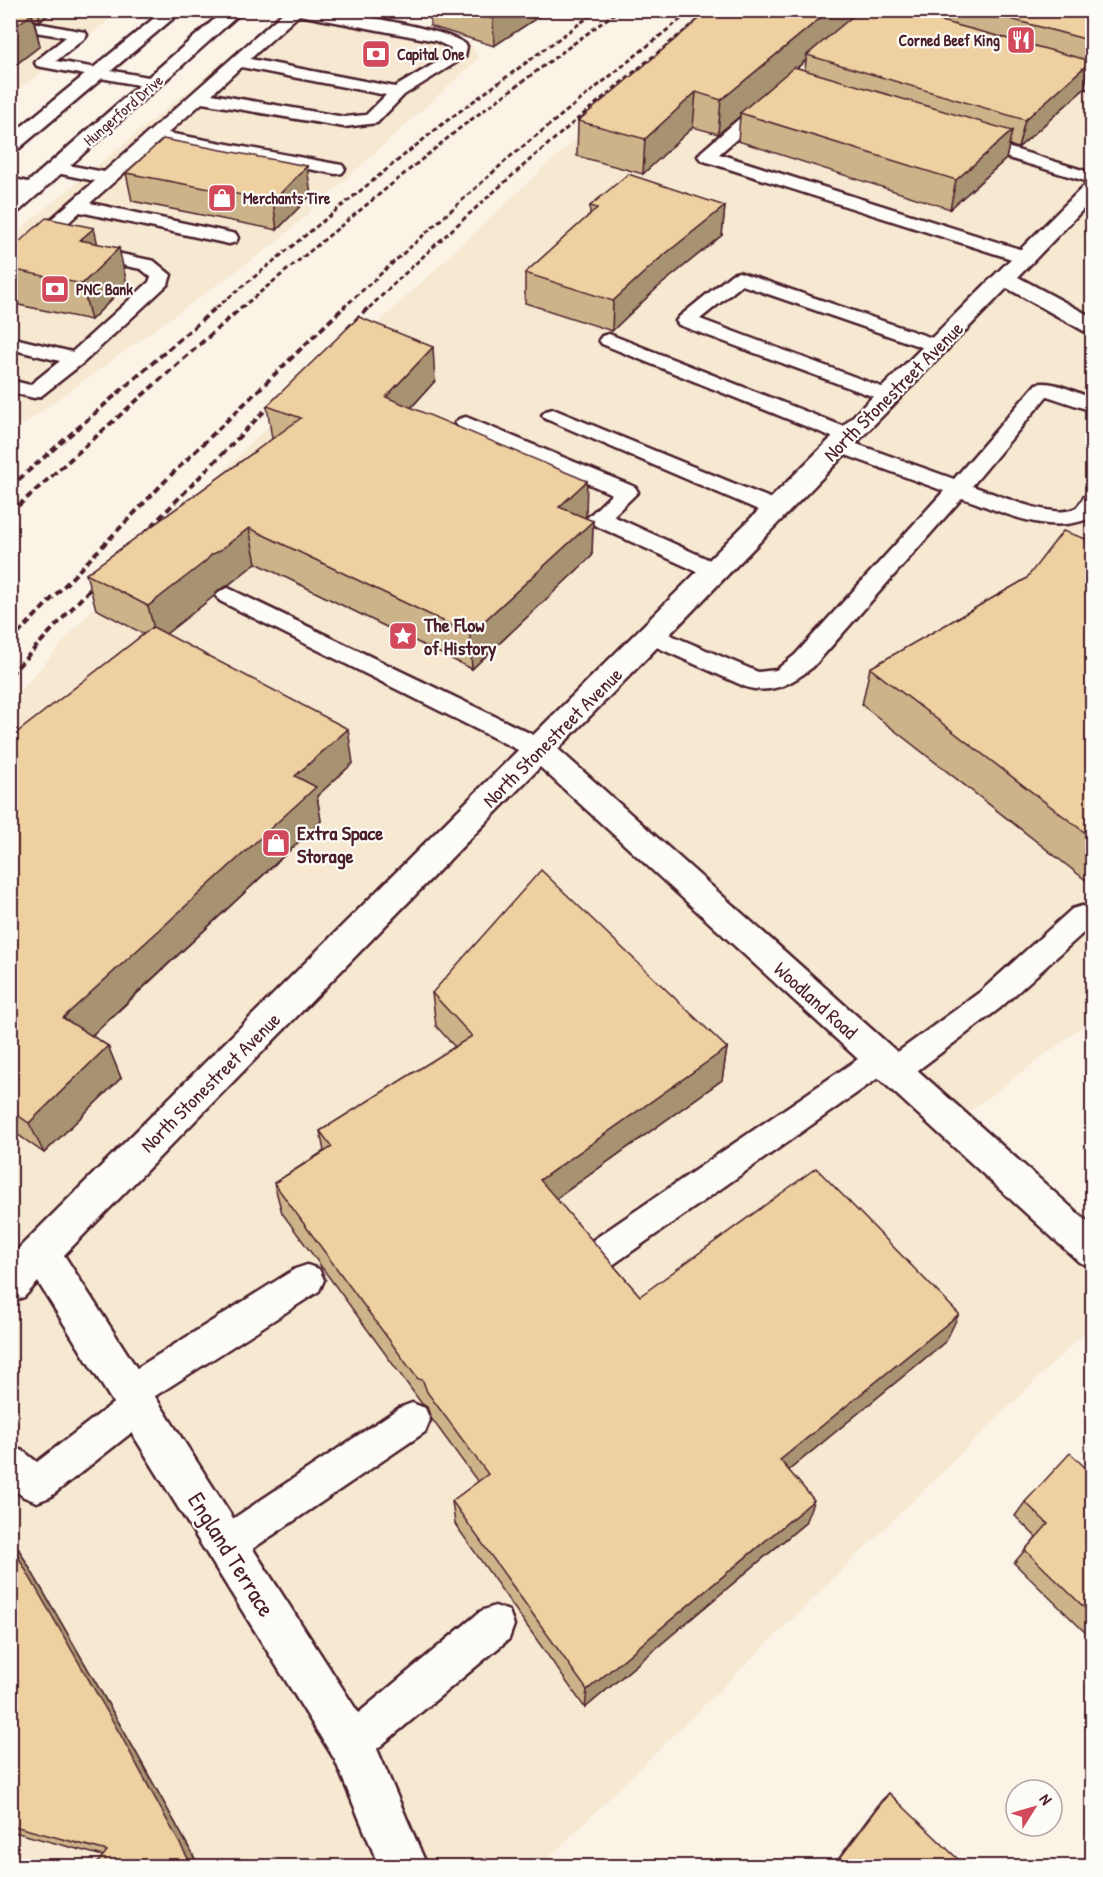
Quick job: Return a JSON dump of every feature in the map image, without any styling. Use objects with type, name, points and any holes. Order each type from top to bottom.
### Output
[{"type":"street","name":"Hungerford Drive","points":[[10,209],[236,10]]},
{"type":"street","points":[[10,146],[98,74],[168,11]]},
{"type":"street","points":[[10,184],[34,189]]},
{"type":"street","name":"North Stonestreet Avenue","points":[[10,1284],[1092,189]]},
{"type":"street","points":[[1004,278],[1092,326]]},
{"type":"street","name":"Woodland Road","points":[[539,749],[1092,1250]]},
{"type":"street","name":"England Terrace","points":[[41,1252],[352,1744],[403,1866]]},
{"type":"lane","points":[[10,265],[296,10],[440,37],[459,46],[457,57],[398,92],[371,118],[344,123],[199,97]]},
{"type":"lane","points":[[10,24],[79,35],[43,63],[154,83]]},
{"type":"lane","points":[[238,62],[398,92]]},
{"type":"lane","points":[[1035,68],[1092,84]]},
{"type":"lane","points":[[779,93],[707,156],[1025,257]]},
{"type":"lane","points":[[156,136],[336,169]]},
{"type":"lane","points":[[957,137],[1092,178]]},
{"type":"lane","points":[[58,168],[108,178]]},
{"type":"lane","points":[[77,206],[229,238]]},
{"type":"lane","points":[[10,386],[34,392],[75,359],[158,284],[161,275],[147,265],[37,241]]},
{"type":"lane","points":[[888,396],[686,321],[739,278],[937,346]]},
{"type":"lane","points":[[609,340],[958,489],[1042,517],[1064,519],[1084,513],[1092,502]]},
{"type":"lane","points":[[10,343],[75,359]]},
{"type":"lane","points":[[652,635],[755,681],[782,678],[804,661],[958,489],[1043,388],[1092,405]]},
{"type":"lane","points":[[553,415],[776,509]]},
{"type":"lane","points":[[465,423],[627,492],[598,518],[715,571]]},
{"type":"lane","points":[[228,596],[539,749]]},
{"type":"lane","points":[[602,1253],[990,1000],[1082,917]]},
{"type":"lane","points":[[10,1464],[37,1484],[134,1399],[307,1280]]},
{"type":"lane","points":[[226,1545],[412,1420]]},
{"type":"lane","points":[[352,1744],[495,1624]]},
{"type":"shaded area","points":[[11,11],[121,11],[11,95]]},
{"type":"shaded area","points":[[284,11],[313,11],[470,43],[479,58],[279,240],[11,433],[11,237]]},
{"type":"shaded area","points":[[1092,11],[1092,1019],[953,1124],[1092,1250],[1092,1325],[540,1866],[11,1866],[11,702],[137,558],[258,436],[553,159],[721,16]]},
{"type":"building","points":[[10,10],[13,10],[32,14],[10,30]]},
{"type":"building","points":[[467,10],[506,10],[493,19]]},
{"type":"building","points":[[710,10],[830,10],[721,100],[696,92],[645,139],[578,121]]},
{"type":"building","points":[[860,10],[900,10],[1091,61],[1025,120],[807,55]]},
{"type":"building","points":[[977,10],[1092,10],[1092,41]]},
{"type":"building","points":[[794,67],[1012,131],[956,180],[740,113]]},
{"type":"building","points":[[163,139],[307,166],[273,201],[126,173]]},
{"type":"building","points":[[628,174],[725,206],[659,259],[613,301],[525,273],[597,208],[590,206]]},
{"type":"building","points":[[46,218],[94,228],[80,240],[119,248],[82,284],[10,269],[14,264],[10,263],[10,250]]},
{"type":"building","points":[[359,317],[433,347],[386,397],[587,481],[559,507],[593,521],[470,634],[249,528],[211,555],[148,606],[86,574],[301,418],[267,406]]},
{"type":"building","points":[[1063,531],[1092,541],[1092,838],[870,668],[1026,579]]},
{"type":"building","points":[[153,627],[348,729],[295,776],[316,787],[63,1018],[108,1046],[29,1123],[10,1110],[10,738]]},
{"type":"building","points":[[541,870],[727,1048],[540,1180],[640,1296],[816,1168],[959,1314],[780,1460],[814,1500],[587,1690],[452,1501],[488,1474],[427,1392],[423,1381],[417,1378],[274,1183],[332,1147],[320,1131],[472,1036],[432,993]]},
{"type":"building","points":[[1070,1453],[1092,1474],[1092,1615],[1025,1550],[1048,1524],[1025,1502]]},
{"type":"building","points":[[10,1543],[120,1734],[192,1866],[95,1866],[107,1851],[10,1825]]},
{"type":"building","points":[[889,1793],[963,1864],[962,1866],[834,1866]]},
{"type":"railway","points":[[216,308],[445,122],[598,10]]},
{"type":"railway","points":[[241,308],[460,128],[619,10]]},
{"type":"railway","points":[[343,308],[511,156],[692,10]]},
{"type":"railway","points":[[369,308],[536,154],[711,10]]},
{"type":"railway","points":[[10,487],[218,306]]},
{"type":"railway","points":[[10,513],[243,306]]},
{"type":"railway","points":[[10,642],[171,475],[345,306]]},
{"type":"railway","points":[[347,329],[370,306]]},
{"type":"railway","points":[[136,542],[279,396]]},
{"type":"railway","points":[[10,675],[102,576]]},
{"type":"place","name":"Corned Beef King","points":[[1021,40]]},
{"type":"place","name":"Capital One","points":[[376,54]]},
{"type":"place","name":"Merchants Tire","points":[[222,198]]},
{"type":"place","name":"PNC Bank","points":[[55,289]]},
{"type":"place","name":"The Flow of History","points":[[403,636]]},
{"type":"place","name":"Extra Space Storage","points":[[276,843]]}]
